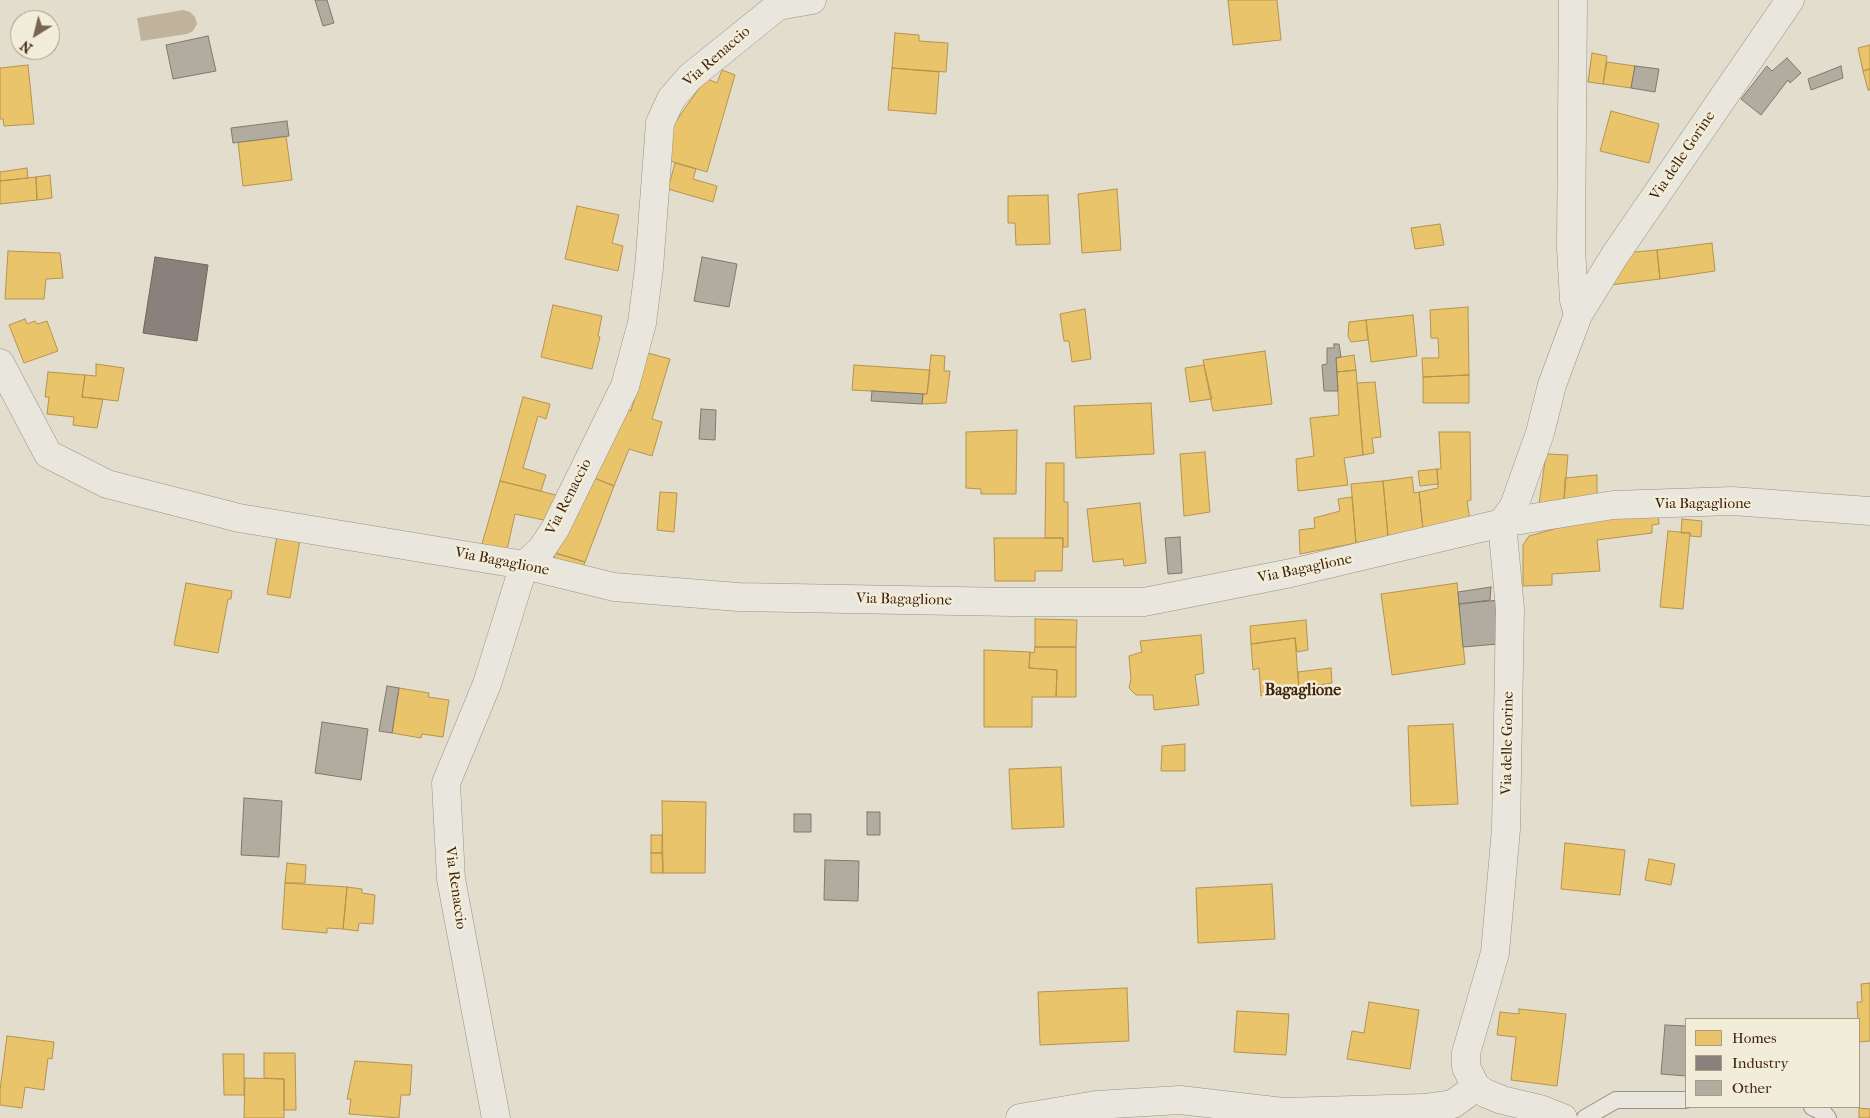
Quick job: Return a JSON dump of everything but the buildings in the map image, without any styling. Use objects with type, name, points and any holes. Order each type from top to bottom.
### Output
[{"type":"street","name":"Via Renaccio","points":[[494,1117],[451,879],[446,784],[487,684],[524,565],[541,550],[555,530],[625,386],[643,314],[658,169],[660,123],[671,99],[690,76],[775,3],[812,0]]},
{"type":"street","points":[[1573,0],[1571,248],[1574,300],[1578,315]]},
{"type":"street","name":"Via delle Gorine","points":[[1476,1087],[1466,1067],[1466,1053],[1495,953],[1506,829],[1510,609],[1502,523],[1514,506],[1540,433],[1552,385],[1578,315],[1621,247],[1790,0]]},
{"type":"street","name":"Via Bagaglione","points":[[0,363],[48,454],[107,484],[239,518],[524,565],[614,587],[738,596],[1001,602],[1144,602],[1291,573],[1502,523],[1613,505],[1732,501],[1870,511]]},
{"type":"street","points":[[1020,1118],[1096,1105],[1180,1100],[1282,1112],[1426,1108],[1450,1111],[1476,1087],[1502,1100],[1540,1109],[1563,1118]]},
{"type":"lane","points":[[1585,1118],[1616,1100],[1685,1100]]},
{"type":"lane","points":[[1814,1108],[1824,1113],[1828,1118]]},
{"type":"shaded area","points":[[183,10],[190,12],[195,17],[197,24],[193,31],[187,34],[141,41],[137,18]]},
{"type":"district","name":"Bagaglione","points":[[1303,691]]}]
